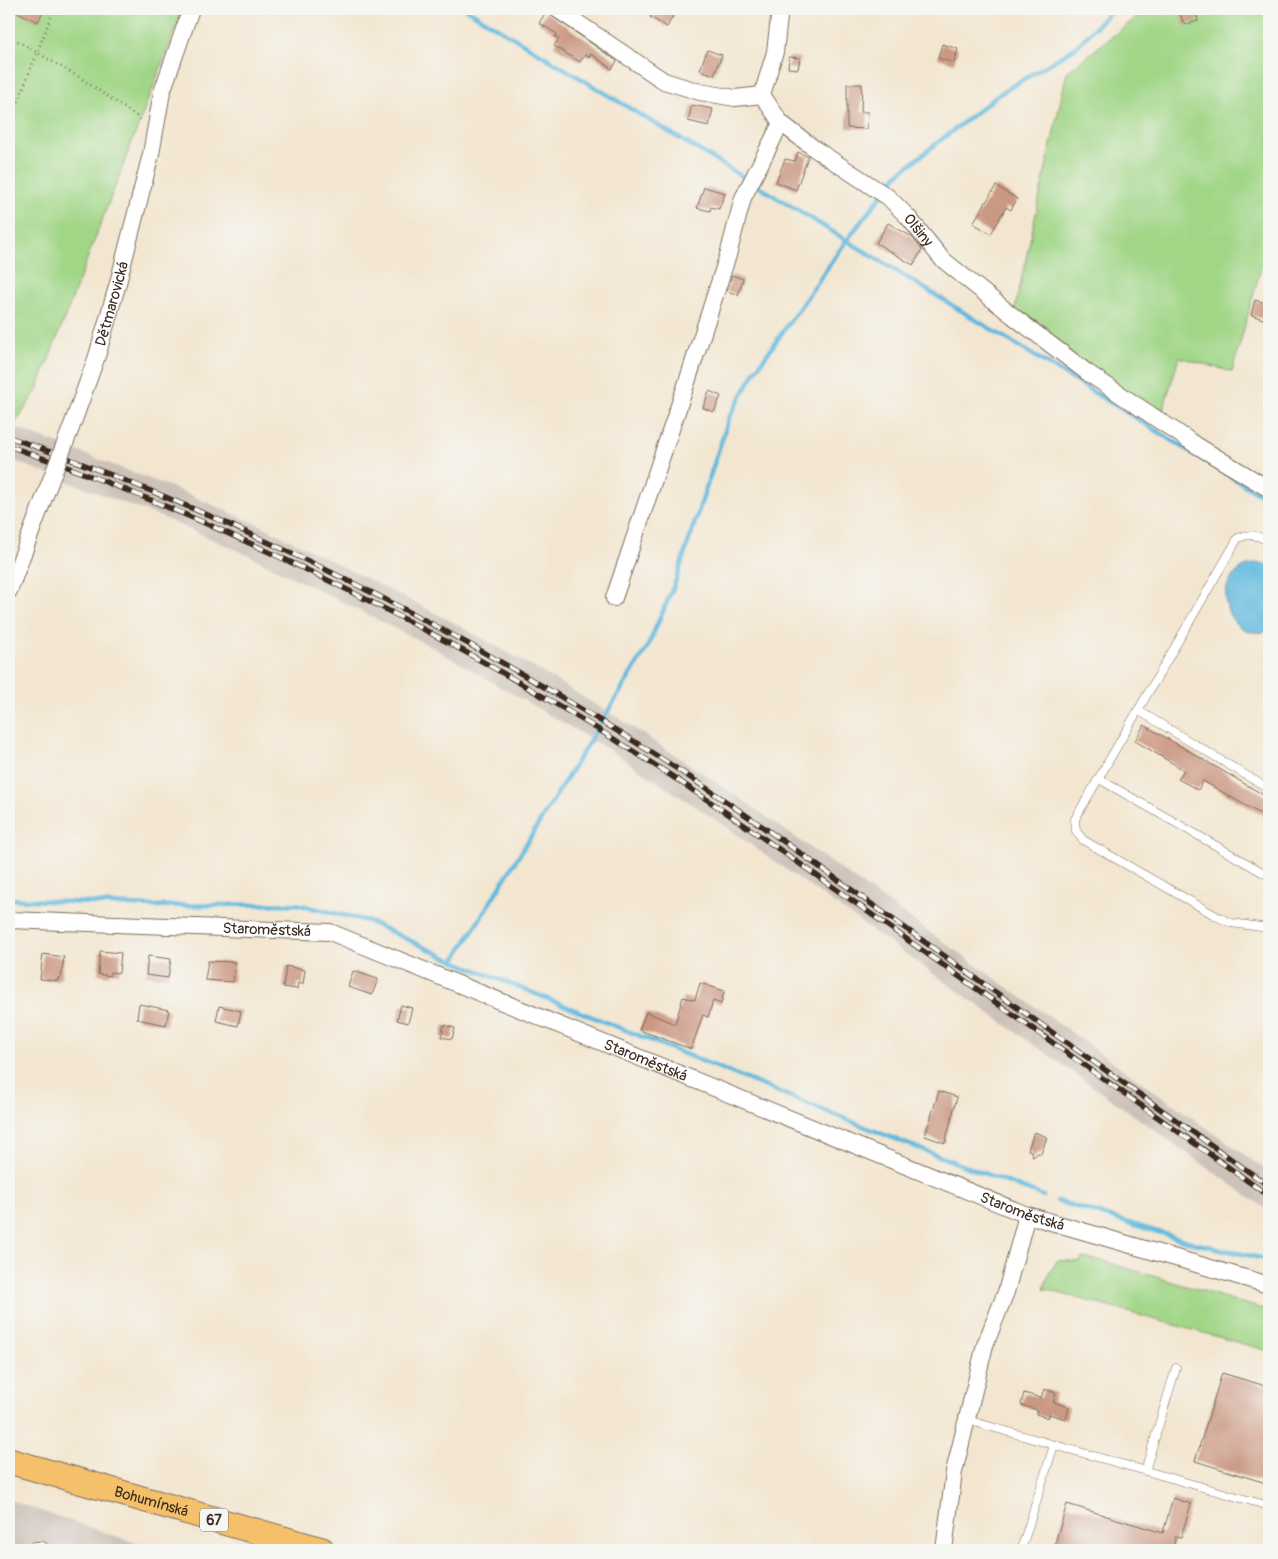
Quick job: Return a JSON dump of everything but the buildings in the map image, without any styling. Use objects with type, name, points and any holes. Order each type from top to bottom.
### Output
[{"type":"main road","name":"Bohumínská","points":[[9,1461],[322,1550]]},
{"type":"street","name":"Dětmarovická","points":[[9,591],[97,356],[116,292],[155,130],[162,92],[191,9]]},
{"type":"street","points":[[556,9],[664,81],[700,92],[734,98],[762,95],[775,52],[780,9]]},
{"type":"street","name":"Olšiny","points":[[762,95],[781,123],[815,149],[883,193],[908,217],[942,259],[1013,316],[1088,373],[1196,445],[1269,489]]},
{"type":"street","points":[[614,598],[717,290],[743,198],[781,123]]},
{"type":"street","name":"Staroměstská","points":[[9,920],[330,932],[1026,1215],[1269,1285]]},
{"type":"street","points":[[944,1550],[954,1472],[985,1345],[1006,1292],[1026,1215]]},
{"type":"street","points":[[36,1550],[41,1550]]},
{"type":"lane","points":[[1269,542],[1262,537],[1247,534],[1238,538],[1075,819],[1076,831],[1083,840],[1218,917],[1231,923],[1269,928]]},
{"type":"lane","points":[[1139,711],[1269,789]]},
{"type":"lane","points":[[1099,779],[1269,876]]},
{"type":"lane","points":[[1145,1471],[1176,1368]]},
{"type":"lane","points":[[967,1420],[1269,1506]]},
{"type":"lane","points":[[1021,1550],[1054,1445]]},
{"type":"path","points":[[9,125],[54,9]]},
{"type":"path","points":[[9,36],[82,79],[155,130]]},
{"type":"shaded area","points":[[9,425],[176,489],[264,527],[447,619],[530,665],[623,721],[734,794],[1269,1172],[1269,1211],[716,820],[606,748],[432,647],[250,556],[164,518],[9,459]]},
{"type":"shaded area","points":[[9,1500],[136,1543],[160,1550],[9,1550]]},
{"type":"green space","points":[[9,9],[183,9],[37,390],[13,427],[9,425]]},
{"type":"green space","points":[[1173,9],[1269,9],[1269,239],[1232,372],[1179,357],[1161,417],[1014,313],[1067,72],[1137,17]]},
{"type":"green space","points":[[1082,1258],[1100,1260],[1269,1311],[1269,1351],[1044,1289],[1049,1273],[1058,1260],[1080,1262]]},
{"type":"water","points":[[1261,563],[1269,565],[1269,631],[1252,632],[1239,626],[1230,616],[1226,603],[1226,590],[1232,577],[1244,568]]},
{"type":"waterway","points":[[466,9],[748,180]]},
{"type":"waterway","points":[[454,961],[647,648],[675,583],[729,418],[756,370],[847,240],[898,174],[998,95],[1075,48],[1109,13],[1129,9]]},
{"type":"waterway","points":[[755,184],[1269,500]]},
{"type":"waterway","points":[[9,899],[152,906],[296,904],[368,921],[454,961],[905,1143],[1043,1196]]},
{"type":"waterway","points":[[1057,1201],[1194,1243],[1269,1260]]},
{"type":"railway","points":[[9,437],[166,497],[319,566],[395,604],[542,686],[650,751],[756,822],[1269,1186]]},
{"type":"railway","points":[[9,446],[166,506],[243,540],[395,614],[542,696],[647,760],[744,825],[1269,1196]]}]
